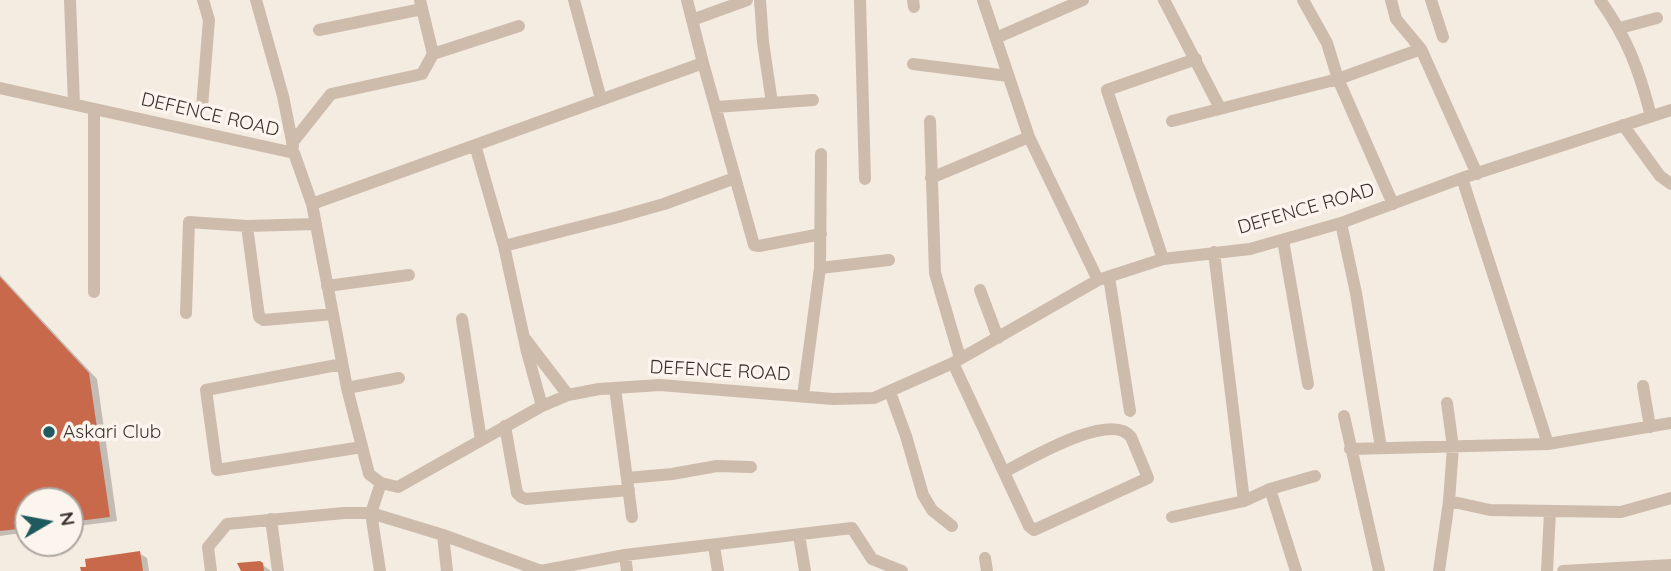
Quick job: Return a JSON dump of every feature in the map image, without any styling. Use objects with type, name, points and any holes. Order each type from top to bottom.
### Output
[{"type":"street","points":[[70,0],[74,104]]},
{"type":"street","points":[[202,107],[209,20],[203,0]]},
{"type":"street","points":[[256,0],[283,96],[293,148]]},
{"type":"street","points":[[574,0],[601,99]]},
{"type":"street","points":[[687,0],[754,245],[821,234]]},
{"type":"street","points":[[692,20],[747,0]]},
{"type":"street","points":[[760,0],[772,103]]},
{"type":"street","points":[[860,0],[865,179]]},
{"type":"street","points":[[983,0],[1029,137],[1104,279],[1130,411]]},
{"type":"street","points":[[996,38],[1083,0]]},
{"type":"street","points":[[1164,0],[1220,108]]},
{"type":"street","points":[[1303,0],[1327,43],[1338,79],[1393,204]]},
{"type":"street","points":[[1391,0],[1396,19],[1421,49],[1476,174]]},
{"type":"street","points":[[1431,0],[1443,37]]},
{"type":"street","points":[[1600,0],[1620,28],[1640,75],[1651,116]]},
{"type":"street","points":[[293,148],[331,94],[422,74],[433,54],[421,5],[319,30]]},
{"type":"street","points":[[1620,28],[1657,18]]},
{"type":"street","points":[[433,54],[519,26]]},
{"type":"street","points":[[1172,121],[1338,79],[1421,49]]},
{"type":"street","points":[[1163,259],[1107,90],[1196,59]]},
{"type":"street","points":[[312,204],[703,62]]},
{"type":"street","points":[[913,64],[1008,76]]},
{"type":"street","name":"DEFENCE ROAD","points":[[0,88],[293,148],[312,204],[347,388],[369,474],[381,483],[398,487],[505,426],[568,395],[660,385],[833,398],[874,398],[956,360],[1104,279],[1163,259],[1250,249],[1341,223],[1462,178],[1671,110]]},
{"type":"street","points":[[716,107],[813,100]]},
{"type":"street","points":[[94,109],[94,292]]},
{"type":"street","points":[[930,121],[934,273],[956,360],[1004,472],[1029,526],[1034,530],[1148,478],[1128,432],[1116,428],[1084,433],[1004,472]]},
{"type":"street","points":[[1623,125],[1660,176],[1671,184]]},
{"type":"street","points":[[932,178],[1029,137]]},
{"type":"street","points":[[475,145],[504,246],[542,406]]},
{"type":"street","points":[[803,395],[820,268],[821,154]]},
{"type":"street","points":[[504,246],[641,211],[735,178]]},
{"type":"street","points":[[1462,178],[1548,444]]},
{"type":"street","points":[[186,313],[190,222],[247,226],[316,224]]},
{"type":"street","points":[[1341,223],[1356,293],[1381,448]]},
{"type":"street","points":[[247,226],[259,317],[264,320],[333,314]]},
{"type":"street","points":[[1283,240],[1308,384]]},
{"type":"street","points":[[1214,252],[1244,500]]},
{"type":"street","points":[[820,268],[890,260]]},
{"type":"street","points":[[327,286],[409,275]]},
{"type":"street","points":[[980,290],[998,338]]},
{"type":"street","points":[[462,319],[481,440]]},
{"type":"street","points":[[524,337],[568,395]]},
{"type":"street","points":[[342,364],[206,390],[217,470],[362,447]]},
{"type":"street","points":[[347,388],[399,378]]},
{"type":"street","points":[[1643,386],[1650,427]]},
{"type":"street","points":[[615,388],[632,517]]},
{"type":"street","points":[[890,392],[923,495],[932,510],[953,526]]},
{"type":"street","points":[[1439,571],[1450,501],[1453,447],[1447,403]]},
{"type":"street","points":[[1344,416],[1379,571]]},
{"type":"street","points":[[1350,449],[1548,444],[1671,423]]},
{"type":"street","points":[[505,426],[517,493],[526,499],[628,484],[717,466],[751,467]]},
{"type":"street","points":[[1172,517],[1244,500],[1315,476]]},
{"type":"street","points":[[380,571],[370,513],[381,483]]},
{"type":"street","points":[[1270,489],[1296,571]]},
{"type":"street","points":[[1450,501],[1490,510],[1621,512],[1671,498]]},
{"type":"street","points":[[1547,571],[1550,512]]},
{"type":"street","points":[[211,571],[208,547],[227,524],[344,513],[370,513],[443,535],[541,571],[625,555],[852,528],[872,559],[902,570]]},
{"type":"street","points":[[271,519],[278,571]]},
{"type":"street","points":[[443,535],[447,571]]},
{"type":"street","points":[[799,536],[804,571]]},
{"type":"street","points":[[714,545],[718,571]]},
{"type":"street","points":[[625,555],[627,571]]},
{"type":"street","points":[[1563,571],[1657,569],[1671,565]]},
{"type":"building","name":"Askari Club","points":[[0,277],[89,373],[110,517],[84,520],[84,487],[14,487],[14,530],[0,531]]},
{"type":"building","points":[[140,551],[143,571],[81,571],[80,567],[86,567],[85,559]]},
{"type":"building","points":[[260,561],[264,571],[241,571],[237,563]]},
{"type":"place","name":"Askari Club","points":[[49,432]]}]
